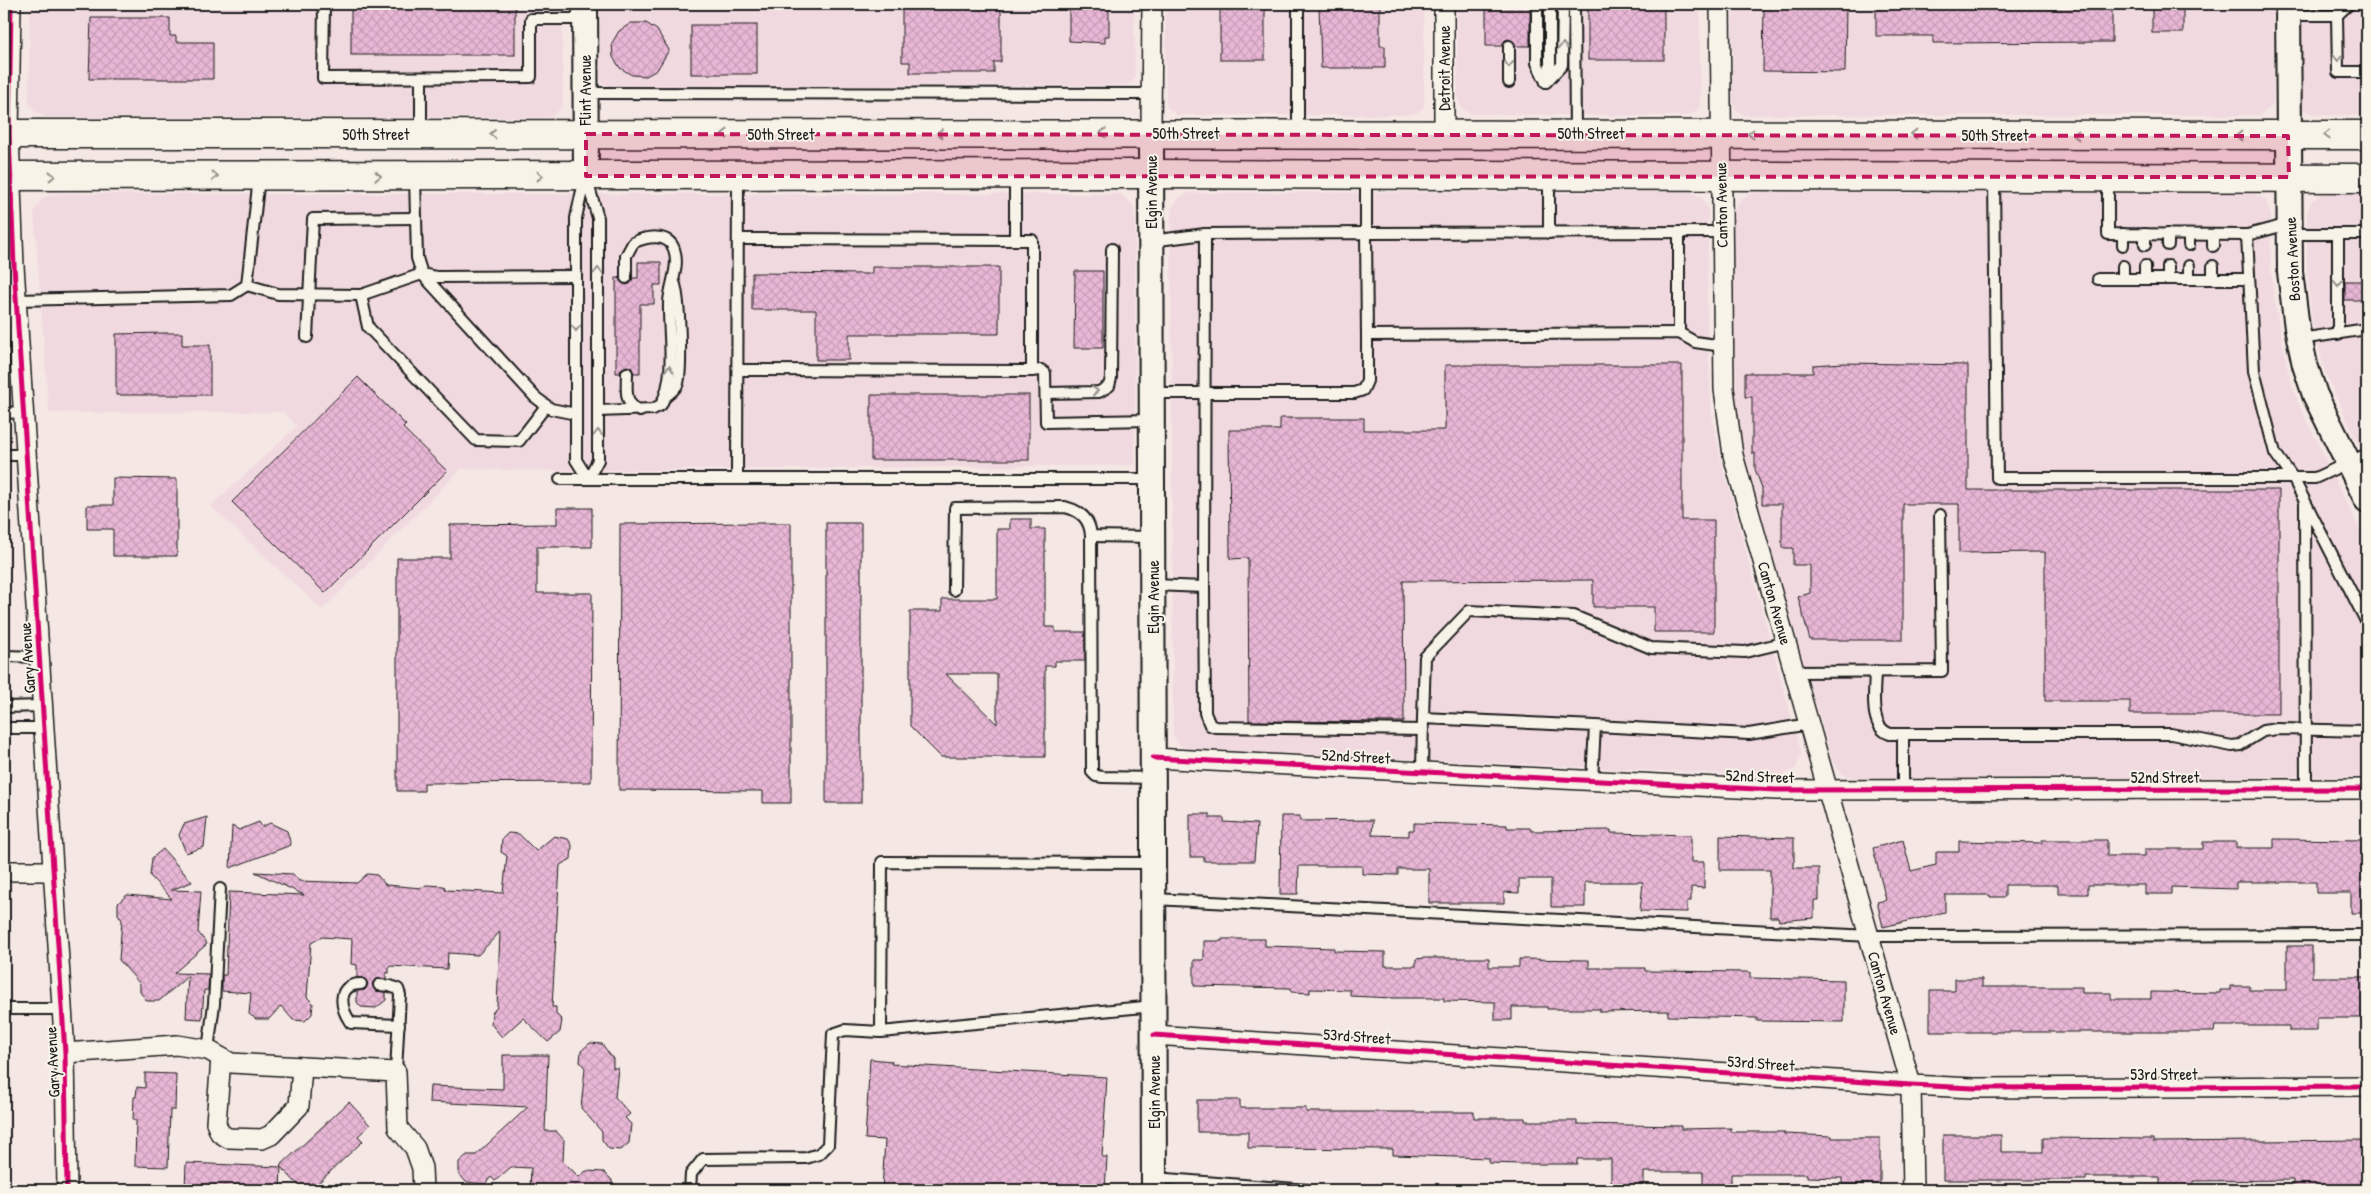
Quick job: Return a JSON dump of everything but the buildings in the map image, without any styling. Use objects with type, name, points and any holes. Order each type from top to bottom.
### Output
[{"type":"main road","name":"50th Street","points":[[6,134],[1575,133],[2367,135]]},
{"type":"main road","points":[[7,176],[1152,174],[2367,178]]},
{"type":"street","name":"Gary Avenue","points":[[11,4],[6,134],[9,241],[16,300],[54,871],[64,1053],[67,1190]]},
{"type":"street","name":"Elgin Avenue","points":[[1152,4],[1154,1184]]},
{"type":"street","name":"Detroit Avenue","points":[[1444,4],[1444,133]]},
{"type":"street","name":"Canton Avenue","points":[[1720,4],[1724,389],[1733,454],[1870,936],[1910,1085],[1912,1190]]},
{"type":"street","name":"Boston Avenue","points":[[2288,9],[2290,272],[2300,339],[2315,395],[2358,459],[2367,500]]},
{"type":"street","name":"Flint Avenue","points":[[585,11],[586,176]]},
{"type":"street","name":"52nd Street","points":[[1153,768],[1422,772],[1828,791],[2367,789]]},
{"type":"street","points":[[4,871],[54,871]]},
{"type":"street","name":"53rd Street","points":[[1154,1035],[1973,1088],[2367,1086]]},
{"type":"street","points":[[64,1053],[177,1046],[214,1054],[231,1063],[396,1072],[398,1128],[415,1148],[422,1168],[422,1190]]},
{"type":"street","points":[[214,1054],[216,1122],[220,1133],[228,1138],[262,1138],[270,1135],[299,1106],[302,1067]]},
{"type":"lane","points":[[324,4],[323,78],[532,77],[532,19],[585,11]]},
{"type":"lane","points":[[1298,4],[1298,133]]},
{"type":"lane","points":[[1538,4],[1537,63],[1546,82]]},
{"type":"lane","points":[[1546,82],[1550,65],[1550,4]]},
{"type":"lane","points":[[1546,82],[1562,65],[1563,4]]},
{"type":"lane","points":[[1574,4],[1575,133]]},
{"type":"lane","points":[[2349,4],[2337,15],[2338,72],[2367,72]]},
{"type":"lane","points":[[2288,9],[2337,15]]},
{"type":"lane","points":[[1509,46],[1509,82]]},
{"type":"lane","points":[[421,78],[421,134]]},
{"type":"lane","points":[[586,93],[1152,94]]},
{"type":"lane","points":[[1015,174],[1015,240]]},
{"type":"lane","points":[[737,478],[738,175]]},
{"type":"lane","points":[[1152,393],[1354,393],[1363,390],[1368,381],[1366,175]]},
{"type":"lane","points":[[1549,175],[1549,233]]},
{"type":"lane","points":[[247,285],[259,176]]},
{"type":"lane","points":[[415,176],[417,258],[422,274],[535,397],[546,406],[559,412],[576,414]]},
{"type":"lane","points":[[586,176],[576,218],[576,460],[588,479]]},
{"type":"lane","points":[[586,176],[598,218],[598,460],[588,479]]},
{"type":"lane","points":[[1994,176],[1997,478],[2315,478],[2358,459]]},
{"type":"lane","points":[[2108,177],[2108,234],[2168,234],[2189,240],[2213,241],[2289,229],[2338,234],[2367,234]]},
{"type":"lane","points":[[307,337],[312,219],[416,218]]},
{"type":"lane","points":[[1679,232],[1679,333]]},
{"type":"lane","points":[[1151,241],[1205,234],[1722,232]]},
{"type":"lane","points":[[1205,234],[1205,713],[1210,725],[1215,727],[1423,730]]},
{"type":"lane","points":[[2123,234],[2123,246]]},
{"type":"lane","points":[[2146,234],[2146,246]]},
{"type":"lane","points":[[2168,234],[2168,246]]},
{"type":"lane","points":[[2338,234],[2338,334]]},
{"type":"lane","points":[[2247,235],[2254,371],[2275,453],[2294,478],[2367,624]]},
{"type":"lane","points":[[598,411],[640,411],[653,409],[661,405],[665,398],[670,373],[669,299],[674,282],[674,250],[670,243],[656,238],[642,238],[633,243],[626,256],[626,278]]},
{"type":"lane","points":[[738,239],[1032,240],[1032,370]]},
{"type":"lane","points":[[1046,393],[1099,392],[1109,386],[1111,378],[1112,249]]},
{"type":"lane","points":[[2123,266],[2123,279]]},
{"type":"lane","points":[[2146,266],[2146,279]]},
{"type":"lane","points":[[2168,266],[2168,279]]},
{"type":"lane","points":[[2189,266],[2189,279]]},
{"type":"lane","points":[[2213,266],[2214,279]]},
{"type":"lane","points":[[16,300],[231,295],[247,285],[278,294],[308,296],[361,295],[422,274],[436,277],[576,276]]},
{"type":"lane","points":[[2098,279],[2249,279]]},
{"type":"lane","points":[[361,295],[368,327],[476,440],[519,441],[546,406]]},
{"type":"lane","points":[[2300,339],[2367,328]]},
{"type":"lane","points":[[1367,335],[1679,333],[1695,342],[1723,346]]},
{"type":"lane","points":[[738,370],[1041,370],[1045,373],[1046,422],[1152,420]]},
{"type":"lane","points":[[627,373],[628,402],[633,408],[640,411]]},
{"type":"lane","points":[[4,413],[24,412]]},
{"type":"lane","points":[[4,455],[26,455]]},
{"type":"lane","points":[[560,479],[1152,479]]},
{"type":"lane","points":[[2305,500],[2306,789]]},
{"type":"lane","points":[[954,590],[955,508],[1064,507],[1076,510],[1084,516],[1090,526],[1091,536],[1092,772],[1096,776],[1103,777],[1153,768]]},
{"type":"lane","points":[[1795,672],[1942,670],[1940,515]]},
{"type":"lane","points":[[1091,536],[1153,537]]},
{"type":"lane","points":[[1153,585],[1204,587]]},
{"type":"lane","points":[[1422,772],[1425,657],[1468,611],[1574,616],[1652,648],[1745,652],[1786,642]]},
{"type":"lane","points":[[4,656],[40,657]]},
{"type":"lane","points":[[1875,672],[1875,717],[1878,727],[1884,732],[1903,735],[2171,734],[2240,746],[2263,731],[2367,731]]},
{"type":"lane","points":[[4,707],[43,706]]},
{"type":"lane","points":[[1423,718],[1749,734],[1809,724]]},
{"type":"lane","points":[[1592,780],[1595,726]]},
{"type":"lane","points":[[4,728],[44,728]]},
{"type":"lane","points":[[1903,735],[1903,790]]},
{"type":"lane","points":[[881,1032],[882,862],[1154,863]]},
{"type":"lane","points":[[214,1054],[214,1004],[220,889]]},
{"type":"lane","points":[[1154,899],[1870,936],[2367,935]]},
{"type":"lane","points":[[361,984],[352,984],[345,990],[342,1001],[344,1014],[351,1023],[399,1025]]},
{"type":"lane","points":[[380,985],[398,989],[400,995],[396,1072]]},
{"type":"lane","points":[[690,1190],[691,1174],[703,1159],[806,1158],[819,1154],[828,1146],[833,1034],[845,1030],[881,1032],[1154,1006]]},
{"type":"lane","points":[[4,1009],[61,1009]]},
{"type":"lane","points":[[1154,1184],[1308,1190]]},
{"type":"highlighted area","points":[[586,134],[2288,136],[2289,177],[1721,175],[586,176]]},
{"type":"shaded area","points":[[30,4],[562,4],[563,106],[554,115],[545,117],[46,117],[36,112],[29,103]]},
{"type":"shaded area","points":[[600,4],[1134,4],[1135,77],[1132,82],[1126,85],[609,86],[602,83],[600,77]]},
{"type":"shaded area","points":[[1166,4],[1424,4],[1424,107],[1416,113],[1407,115],[1176,115],[1168,108],[1166,101]]},
{"type":"shaded area","points":[[1457,4],[1700,4],[1700,106],[1695,112],[1685,116],[1470,114],[1462,109],[1458,98]]},
{"type":"shaded area","points":[[1733,4],[2273,4],[2273,105],[2260,115],[1744,115],[1733,104]]},
{"type":"shaded area","points":[[2299,4],[2367,4],[2367,115],[2319,115],[2312,114],[2302,108],[2300,102]]},
{"type":"shaded area","points":[[1691,192],[1702,198],[1708,210],[1707,324],[1712,418],[1721,460],[1801,753],[1796,768],[1781,776],[1776,776],[1191,749],[1180,745],[1173,735],[1171,216],[1172,208],[1179,198],[1189,193]]},
{"type":"shaded area","points":[[1751,193],[2251,193],[2266,200],[2270,212],[2271,271],[2275,305],[2289,375],[2298,403],[2367,545],[2367,777],[1858,778],[1845,776],[1833,762],[1745,456],[1736,405],[1733,216],[1737,203]]},
{"type":"shaded area","points":[[2367,193],[2367,463],[2325,372],[2312,320],[2307,267],[2307,212],[2312,201],[2322,194]]},
{"type":"shaded area","points":[[55,194],[1120,194],[1133,205],[1135,219],[1135,465],[563,471],[461,469],[322,610],[211,506],[297,426],[283,412],[49,413],[34,212],[43,198]]},
{"type":"cycle path","points":[[11,4],[9,134],[14,266],[65,1053],[67,1190]]},
{"type":"cycle path","points":[[1153,758],[1776,790],[2367,789]]},
{"type":"cycle path","points":[[1154,1035],[1973,1088],[2367,1086]]}]
